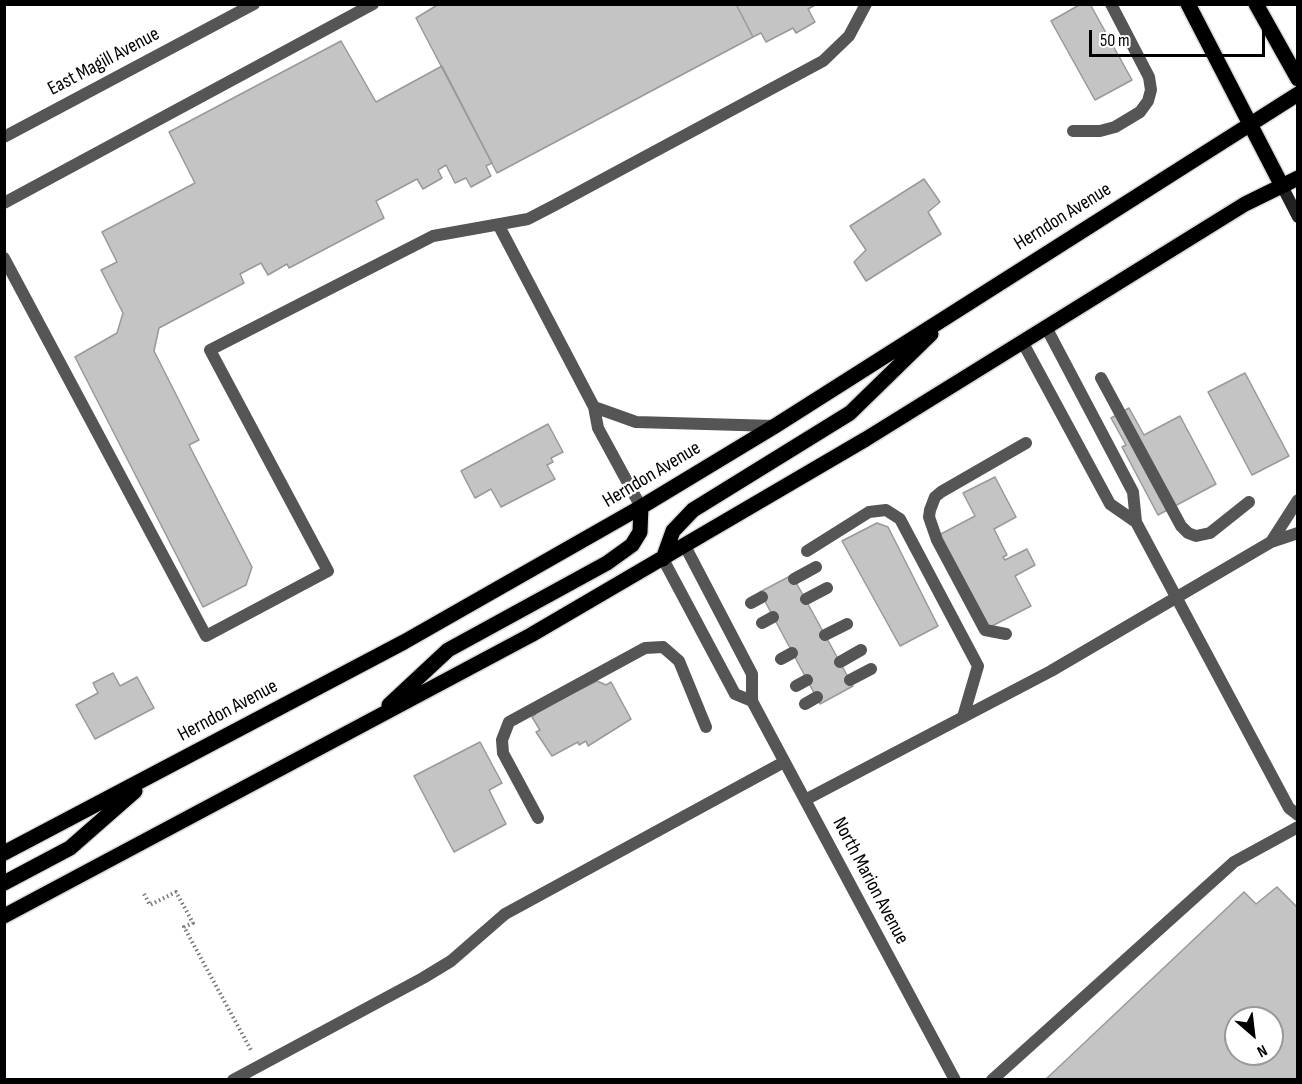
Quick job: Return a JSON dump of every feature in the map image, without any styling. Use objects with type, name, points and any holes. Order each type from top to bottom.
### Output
[{"type":"main road","points":[[1188,4],[1298,217]]},
{"type":"main road","points":[[1256,4],[1298,79]]},
{"type":"main road","name":"Herndon Avenue","points":[[4,853],[404,642],[641,507],[775,426],[954,310],[1298,94]]},
{"type":"main road","points":[[4,916],[531,635],[685,546],[1047,329],[1245,204],[1298,178]]},
{"type":"main road","points":[[663,559],[674,531],[693,510],[850,413],[954,310]]},
{"type":"main road","points":[[373,720],[448,650],[607,563],[632,545],[640,532],[641,507]]},
{"type":"main road","points":[[4,883],[70,848],[156,773]]},
{"type":"street","name":"East Magill Avenue","points":[[4,137],[233,9],[254,4]]},
{"type":"street","points":[[4,203],[373,4]]},
{"type":"street","points":[[4,258],[206,636],[328,571],[210,350],[434,236],[528,219],[555,206],[823,61],[849,36],[866,4]]},
{"type":"street","points":[[1073,131],[1115,127],[1140,112],[1148,101],[1151,90],[1149,77],[1111,4]]},
{"type":"street","points":[[499,226],[594,407],[598,428],[641,507]]},
{"type":"street","points":[[1047,329],[1133,492],[1136,522],[1289,808],[1298,816]]},
{"type":"street","points":[[1023,343],[1110,504],[1136,522]]},
{"type":"street","points":[[1101,378],[1181,526],[1188,533],[1196,536],[1210,533],[1249,502]]},
{"type":"street","points":[[594,407],[636,422],[775,426]]},
{"type":"street","points":[[1006,634],[985,630],[937,540],[929,517],[930,510],[941,492],[1026,443]]},
{"type":"street","points":[[1271,542],[1298,500]]},
{"type":"street","points":[[807,551],[869,512],[886,510],[893,512],[900,519],[978,666],[963,717]]},
{"type":"street","points":[[805,801],[1177,599],[1271,542],[1298,533]]},
{"type":"street","name":"North Marion Avenue","points":[[685,546],[752,674],[752,701],[955,1080]]},
{"type":"street","name":"North Marion Avenue","points":[[663,559],[735,694],[752,701]]},
{"type":"street","points":[[794,579],[816,567]]},
{"type":"street","points":[[806,599],[827,588]]},
{"type":"street","points":[[825,635],[846,624]]},
{"type":"street","points":[[538,818],[503,753],[502,740],[509,722],[645,648],[663,647],[679,661],[706,727]]},
{"type":"street","points":[[840,662],[861,650]]},
{"type":"street","points":[[850,680],[871,669]]},
{"type":"street","points":[[796,686],[807,680]]},
{"type":"street","points":[[805,704],[817,698]]},
{"type":"street","points":[[233,1080],[451,961],[505,914],[784,762]]},
{"type":"street","points":[[992,1080],[1234,862],[1298,827]]},
{"type":"path","points":[[144,894],[150,905],[176,892],[193,923],[184,927],[259,1065]]},
{"type":"building","points":[[439,4],[736,4],[753,37],[497,173],[416,18]]},
{"type":"building","points":[[736,4],[817,4],[808,9],[815,22],[796,33],[793,28],[766,42],[761,33],[753,37]]},
{"type":"building","points":[[1081,4],[1090,4],[1132,80],[1095,100],[1051,21]]},
{"type":"building","points":[[341,41],[376,102],[442,66],[492,163],[486,166],[491,176],[471,187],[466,178],[455,183],[446,165],[438,170],[442,178],[423,189],[417,179],[376,201],[384,218],[289,268],[287,264],[268,275],[261,263],[240,274],[244,283],[159,328],[154,351],[199,440],[189,445],[252,567],[246,585],[203,607],[75,357],[117,333],[123,313],[101,270],[117,262],[102,232],[195,183],[169,132]]},
{"type":"building","points":[[924,179],[940,202],[928,212],[941,234],[866,281],[854,262],[866,250],[850,226]]},
{"type":"building","points":[[1245,373],[1289,456],[1252,475],[1208,392]]},
{"type":"building","points":[[1129,408],[1144,435],[1180,416],[1216,484],[1158,515],[1122,447],[1126,445],[1111,418]]},
{"type":"building","points":[[548,424],[563,452],[551,458],[553,462],[547,465],[555,479],[501,507],[491,489],[475,498],[461,471]]},
{"type":"building","points":[[995,477],[1016,517],[994,529],[1007,555],[1003,557],[1005,560],[1027,549],[1035,565],[1015,576],[1031,606],[988,628],[939,535],[975,516],[963,493]]},
{"type":"building","points":[[877,523],[888,527],[938,626],[900,646],[842,541]]},
{"type":"building","points":[[792,575],[853,686],[820,704],[760,592]]},
{"type":"building","points":[[113,673],[120,686],[137,677],[154,708],[95,739],[76,705],[98,693],[93,683]]},
{"type":"building","points":[[597,681],[606,685],[611,682],[631,719],[588,746],[586,741],[579,745],[578,742],[552,756],[536,732],[540,730],[532,717],[535,715],[534,712]]},
{"type":"building","points":[[480,742],[502,783],[489,790],[506,824],[454,852],[414,776]]},
{"type":"building","points":[[1277,887],[1298,908],[1298,1080],[1045,1080],[1244,892],[1256,904]]}]
